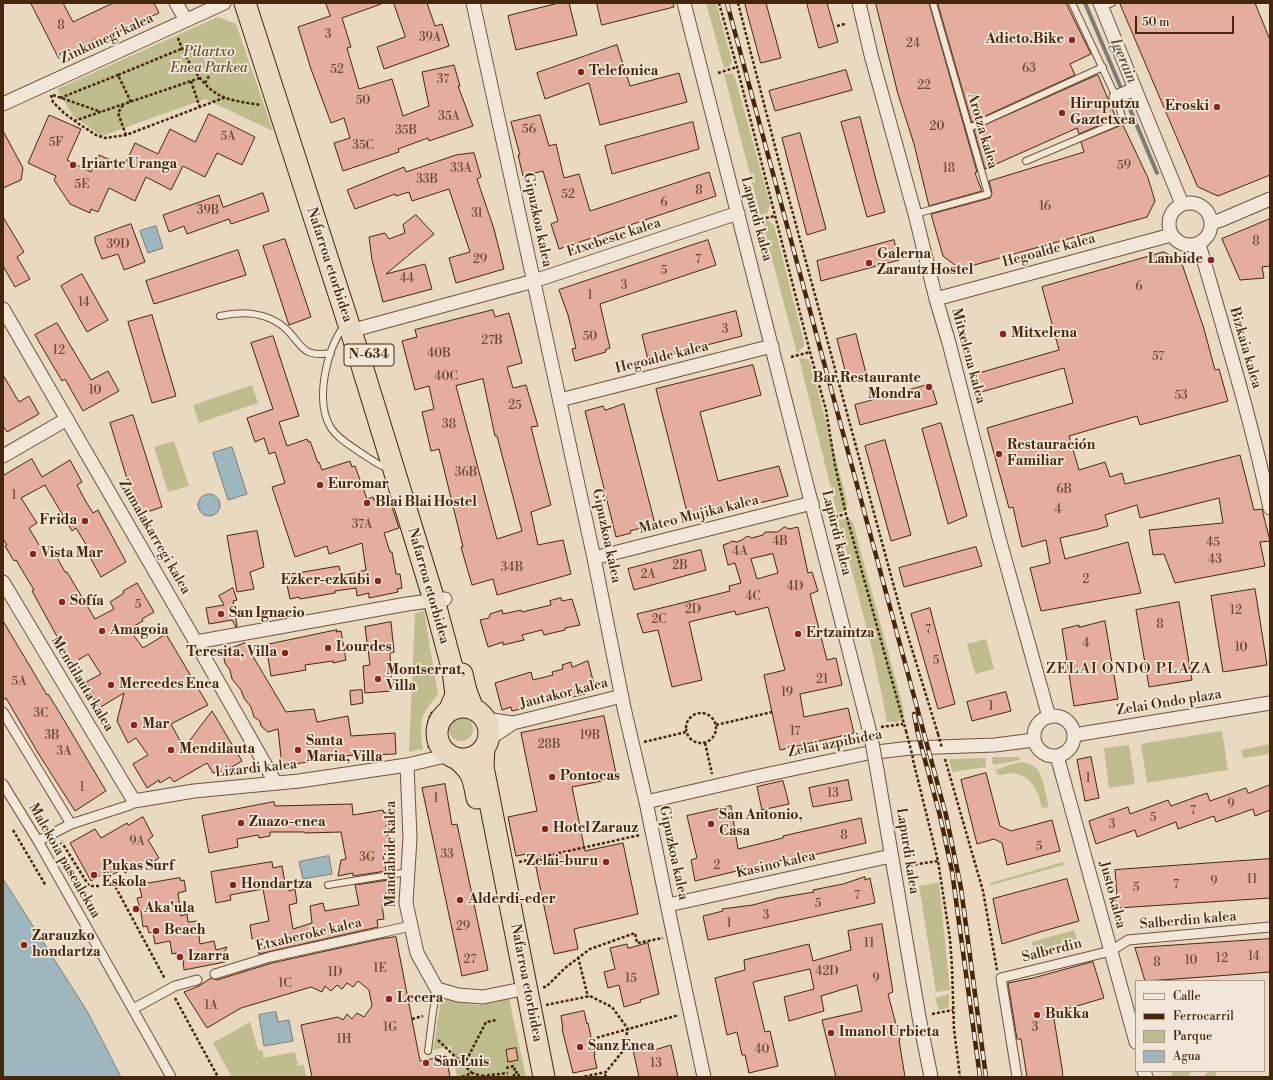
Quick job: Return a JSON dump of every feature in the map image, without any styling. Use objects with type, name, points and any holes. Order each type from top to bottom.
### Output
[{"type":"highway","name":"Nafarroa etorbidea","points":[[245,3],[353,323],[440,600],[466,691],[483,729],[483,767],[528,988],[544,1077]]},
{"type":"highway","name":"Nafarroa etorbidea","points":[[256,3],[396,470],[440,600],[456,695],[449,711]]},
{"type":"highway","points":[[449,711],[461,708],[483,729],[475,756],[466,759],[453,757]]},
{"type":"highway","name":"N-634","points":[[449,711],[438,725],[437,734],[439,743],[444,751],[453,757]]},
{"type":"highway","name":"Nafarroa etorbidea","points":[[453,757],[466,767],[473,776],[528,988],[524,1075]]},
{"type":"street","points":[[176,3],[186,20]]},
{"type":"street","name":"Zinkunegi kalea","points":[[3,104],[224,3]]},
{"type":"street","name":"Gipuzkoa kalea","points":[[473,3],[594,558],[622,696],[704,1077]]},
{"type":"street","name":"Lapurdi kalea","points":[[684,3],[812,503],[874,732],[877,770],[930,1077]]},
{"type":"street","name":"Mitxelena kalea","points":[[859,3],[871,55],[915,214],[999,538],[1049,717]]},
{"type":"street","points":[[1104,4],[1135,89],[1182,204]]},
{"type":"street","points":[[1116,97],[1135,89]]},
{"type":"street","points":[[1211,223],[1270,199]]},
{"type":"street","points":[[1189,202],[1196,203],[1207,211],[1211,223],[1209,234],[1205,240],[1199,244],[1190,246],[1176,240],[1172,235],[1169,228],[1169,217],[1175,208],[1182,204],[1189,202]]},
{"type":"street","name":"Etxebeste kalea","points":[[353,323],[534,281],[738,213]]},
{"type":"street","name":"Hegoalde kalea","points":[[936,299],[1172,235]]},
{"type":"street","name":"Bizkaia kalea","points":[[1199,244],[1244,403],[1270,508]]},
{"type":"street","name":"Zumalakarregi kalea","points":[[3,309],[196,642],[275,782]]},
{"type":"street","name":"Hegoalde kalea","points":[[560,400],[772,346]]},
{"type":"street","points":[[3,456],[67,419]]},
{"type":"street","name":"Mateo Mujika kalea","points":[[594,558],[812,503]]},
{"type":"street","name":"Mendilauta kalea","points":[[3,582],[132,803]]},
{"type":"street","points":[[196,642],[407,604],[440,600]]},
{"type":"street","name":"Jautakor kalea","points":[[483,729],[622,696]]},
{"type":"street","name":"Zelai Ondo plaza","points":[[1074,735],[1270,703]]},
{"type":"street","name":"Malekoia pasealekua","points":[[3,712],[71,824]]},
{"type":"street","points":[[1054,716],[1064,719],[1071,726],[1074,735],[1072,745],[1069,749],[1062,755],[1052,757],[1042,753],[1035,745],[1033,735],[1037,725],[1044,718],[1054,716]]},
{"type":"street","name":"Jautakor kalea","points":[[483,729],[513,723]]},
{"type":"street","name":"Zelai azpibidea","points":[[646,802],[868,753],[911,748],[995,745],[1034,740]]},
{"type":"street","name":"Justo kalea","points":[[1057,756],[1135,1038]]},
{"type":"street","name":"Lizardi kalea","points":[[38,842],[71,824],[132,803],[194,791],[275,782],[299,781],[407,765],[441,757],[453,757]]},
{"type":"street","name":"Mandabide kalea","points":[[407,765],[410,838],[406,903],[417,953],[437,989]]},
{"type":"street","name":"Malekoia pasealekua","points":[[3,784],[38,842],[171,1077]]},
{"type":"street","name":"Kasino kalea","points":[[668,905],[891,856]]},
{"type":"street","name":"Etxaberoke kalea","points":[[215,974],[270,957],[411,926]]},
{"type":"street","name":"Salberdin kalea","points":[[1111,950],[1128,940],[1270,927]]},
{"type":"street","name":"Salberdin","points":[[999,978],[1111,950]]},
{"type":"street","points":[[999,978],[1017,1077]]},
{"type":"street","points":[[133,1009],[170,988],[197,980]]},
{"type":"street","points":[[437,989],[458,995],[483,996],[528,988]]},
{"type":"lane","name":"Arotza kalea","points":[[915,214],[988,194],[933,3]]},
{"type":"lane","points":[[1026,161],[1123,120],[1116,97],[1072,3]]},
{"type":"lane","points":[[969,128],[1103,68]]},
{"type":"lane","points":[[220,316],[244,313],[264,316],[286,329],[303,350],[310,354],[320,355],[331,353]]},
{"type":"lane","points":[[353,323],[339,333],[331,353],[325,377],[322,404],[324,414],[330,427],[338,437],[385,467],[396,470]]},
{"type":"lane","points":[[328,885],[408,872]]},
{"type":"lane","points":[[428,1051],[437,989]]},
{"type":"path","points":[[719,3],[826,410],[835,465],[846,514],[906,731],[938,861],[950,939],[953,1010],[960,1077]]},
{"type":"path","points":[[738,3],[779,162],[902,613],[942,748]]},
{"type":"path","points":[[836,26],[845,24]]},
{"type":"path","points":[[176,32],[181,49],[200,78],[218,95],[262,106]]},
{"type":"path","points":[[60,98],[181,49]]},
{"type":"path","points":[[718,73],[737,67]]},
{"type":"path","points":[[118,75],[132,102]]},
{"type":"path","points":[[205,83],[209,76]]},
{"type":"path","points":[[74,121],[200,78]]},
{"type":"path","points":[[191,81],[200,108]]},
{"type":"path","points":[[102,112],[60,98],[50,93],[53,102],[64,113],[96,135],[105,138],[126,135],[226,97]]},
{"type":"path","points":[[123,104],[118,114],[126,135]]},
{"type":"path","points":[[756,220],[775,216]]},
{"type":"path","points":[[790,357],[810,352]]},
{"type":"path","points":[[830,518],[846,514]]},
{"type":"path","points":[[716,725],[772,712]]},
{"type":"path","points":[[698,714],[709,715],[716,725],[714,736],[705,743],[693,742],[686,732],[688,720],[698,714]]},
{"type":"path","points":[[874,732],[903,724]]},
{"type":"path","points":[[643,743],[686,732]]},
{"type":"path","points":[[705,743],[713,778]]},
{"type":"path","points":[[946,762],[983,891],[999,978]]},
{"type":"path","points":[[13,830],[46,886]]},
{"type":"path","points":[[56,832],[89,886],[115,886],[218,1077]]},
{"type":"path","points":[[516,863],[640,835]]},
{"type":"path","points":[[904,866],[938,861]]},
{"type":"path","points":[[528,988],[546,986],[565,968],[590,949],[635,933],[637,943],[663,938]]},
{"type":"path","points":[[578,958],[588,997]]},
{"type":"path","points":[[540,1006],[590,996],[612,1007],[628,1029]]},
{"type":"path","points":[[932,1014],[953,1010]]},
{"type":"path","points":[[592,1039],[682,1015]]},
{"type":"path","points":[[464,1065],[486,1022],[497,1020]]},
{"type":"path","points":[[605,1077],[606,1072],[622,1052],[628,1029]]},
{"type":"path","points":[[434,1036],[472,1073],[482,1076],[508,1073]]},
{"type":"path","points":[[506,1068],[514,1066],[524,1075]]},
{"type":"path","points":[[519,1077],[518,1072],[524,1075]]},
{"type":"path","points":[[582,1077],[606,1072]]},
{"type":"path","points":[[462,1077],[472,1073]]},
{"type":"path","points":[[514,1077],[514,1073],[524,1075]]},
{"type":"green space","points":[[706,3],[716,3],[732,61],[730,65],[724,68]]},
{"type":"green space","name":"Pilartxo Enea Parkea","points":[[218,17],[236,24],[273,131],[205,99],[102,136],[73,116],[57,89]]},
{"type":"green space","points":[[732,73],[735,77],[770,204],[768,212],[761,217],[724,74]]},
{"type":"green space","points":[[765,220],[774,225],[804,342],[804,346],[797,353],[762,221]]},
{"type":"green space","points":[[799,358],[808,359],[811,365],[847,501],[847,508],[844,511],[837,513]]},
{"type":"green space","points":[[252,385],[258,403],[199,423],[193,405]]},
{"type":"green space","points":[[174,441],[189,486],[168,492],[154,447]]},
{"type":"green space","points":[[850,519],[853,523],[903,706],[904,716],[902,720],[897,722],[887,722],[871,646],[838,520]]},
{"type":"green space","points":[[424,611],[438,695],[422,719],[421,732],[423,749],[409,752],[415,613]]},
{"type":"green space","points":[[986,639],[994,669],[975,674],[967,644]]},
{"type":"green space","points":[[461,717],[470,720],[473,729],[470,738],[461,741],[452,738],[449,729],[452,720]]},
{"type":"green space","points":[[1222,731],[1228,770],[1147,783],[1141,744]]},
{"type":"green space","points":[[1270,744],[1270,754],[1243,758],[1241,750]]},
{"type":"green space","points":[[1129,745],[1135,784],[1109,788],[1104,748]]},
{"type":"green space","points":[[992,757],[1019,757],[1020,760],[993,765]]},
{"type":"green space","points":[[986,758],[986,767],[952,772],[949,759]]},
{"type":"green space","points":[[1024,762],[1038,770],[1049,807],[1042,808],[1037,792],[1031,782],[1023,776],[1015,773],[998,775],[995,770]]},
{"type":"green space","points":[[1063,862],[1064,865],[991,885],[990,883]]},
{"type":"green space","points":[[939,882],[950,990],[936,992],[919,886]]},
{"type":"green space","points":[[1074,930],[1077,939],[1034,951],[1032,942]]},
{"type":"green space","points":[[949,994],[948,1008],[939,1010],[935,998]]},
{"type":"green space","points":[[441,999],[478,1005],[509,999],[526,1077],[457,1077],[451,1046],[433,1050]]},
{"type":"green space","points":[[250,1022],[258,1050],[263,1051],[263,1058],[295,1052],[298,1067],[300,1065],[304,1065],[306,1076],[232,1077],[213,1043]]},
{"type":"green space","points":[[1171,1072],[1191,1072],[1187,1077],[1173,1077]]},
{"type":"green space","points":[[1208,1072],[1216,1072],[1216,1077],[1203,1077]]},
{"type":"water","points":[[156,226],[163,248],[148,253],[140,231]]},
{"type":"water","points":[[232,447],[247,494],[228,500],[213,453]]},
{"type":"water","points":[[209,494],[213,495],[219,501],[219,509],[213,515],[209,516],[205,515],[199,509],[198,505],[199,501],[205,495]]},
{"type":"water","points":[[329,856],[332,874],[303,879],[299,862]]},
{"type":"water","name":"Zarauzko hondartza","points":[[3,879],[87,1011],[121,1077],[3,1077]]},
{"type":"water","points":[[276,1012],[278,1022],[289,1020],[293,1041],[264,1046],[259,1015]]},
{"type":"building","points":[[31,3],[63,3],[73,22],[113,3],[154,3],[159,13],[97,42],[96,39],[59,58]]},
{"type":"building","points":[[326,3],[381,3],[342,18],[351,47],[347,48],[359,89],[392,79],[403,116],[429,106],[422,72],[454,65],[460,86],[458,86],[473,126],[429,141],[428,138],[398,149],[399,152],[343,171],[334,143],[350,138],[344,118],[331,123],[311,69],[298,27],[330,16]]},
{"type":"building","points":[[394,3],[427,3],[435,26],[442,24],[449,46],[384,69],[377,47],[405,37]]},
{"type":"building","points":[[559,3],[569,3],[577,35],[516,50],[508,16]]},
{"type":"building","points":[[597,3],[673,3],[674,7],[602,25]]},
{"type":"building","points":[[745,3],[766,3],[781,58],[761,63]]},
{"type":"building","points":[[807,3],[827,3],[838,42],[819,48]]},
{"type":"building","points":[[876,3],[929,3],[977,172],[975,173],[982,191],[929,206],[914,144],[898,94]]},
{"type":"building","points":[[938,3],[1066,3],[1091,54],[1070,64],[1075,75],[972,122]]},
{"type":"building","name":"Eroski","points":[[1120,3],[1255,3],[1270,40],[1270,175],[1218,196],[1198,187]]},
{"type":"building","points":[[617,45],[630,86],[679,73],[687,102],[600,125],[589,83],[545,99],[537,73]]},
{"type":"building","points":[[846,70],[852,90],[775,111],[769,91]]},
{"type":"building","name":"Hiruputzu Gaztetxea","points":[[1098,75],[1116,118],[1079,134],[1077,128],[985,169],[974,130]]},
{"type":"building","points":[[209,114],[255,137],[242,165],[217,153],[205,177],[183,166],[171,190],[146,177],[135,201],[109,188],[98,212],[91,209],[90,213],[70,204],[54,180],[56,176],[28,163],[49,115],[81,129],[67,160],[91,172],[99,155],[124,166],[135,143],[158,154],[170,129],[195,142]]},
{"type":"building","points":[[540,115],[549,146],[556,144],[564,178],[579,174],[590,211],[709,172],[716,196],[559,249],[551,224],[558,221],[543,171],[523,176],[518,155],[520,155],[511,122]]},
{"type":"building","points":[[860,117],[885,212],[867,217],[841,122]]},
{"type":"building","points":[[693,122],[699,149],[612,174],[605,146]]},
{"type":"building","points":[[1123,125],[1148,178],[1155,201],[1147,217],[960,269],[943,256],[931,214],[990,198],[992,193],[989,181],[1084,152],[1081,142]]},
{"type":"building","points":[[3,131],[23,168],[21,180],[3,188]]},
{"type":"building","points":[[800,133],[826,229],[807,235],[782,138]]},
{"type":"building","points":[[474,153],[481,177],[477,179],[494,229],[504,269],[456,283],[449,258],[470,252],[449,189],[412,201],[409,192],[396,196],[395,194],[355,209],[347,190],[404,167],[406,172],[456,155]]},
{"type":"building","points":[[263,193],[269,211],[231,224],[229,219],[187,234],[184,226],[169,232],[163,215],[219,195],[223,207]]},
{"type":"building","points":[[416,215],[434,234],[386,274],[425,264],[432,289],[383,302],[372,260],[369,237],[385,233],[389,239],[405,233],[403,225]]},
{"type":"building","points":[[3,217],[24,252],[17,257],[30,279],[15,287],[3,266]]},
{"type":"building","points":[[1270,219],[1270,266],[1262,267],[1264,278],[1240,280],[1222,239]]},
{"type":"building","points":[[131,224],[145,262],[124,270],[118,254],[102,259],[95,241],[95,237]]},
{"type":"building","points":[[285,239],[311,317],[289,325],[263,246]]},
{"type":"building","points":[[708,240],[716,265],[600,304],[610,348],[605,350],[606,352],[575,361],[572,349],[576,348],[568,315],[559,290]]},
{"type":"building","points":[[894,240],[899,260],[821,281],[817,261]]},
{"type":"building","points":[[238,250],[246,275],[154,304],[146,281]]},
{"type":"building","points":[[1164,252],[1181,261],[1204,329],[1215,370],[1219,369],[1228,401],[1140,425],[1137,416],[1069,436],[1079,470],[1105,462],[1110,477],[1122,473],[1125,484],[1240,455],[1254,510],[1262,509],[1270,541],[1260,542],[1265,566],[1175,583],[1164,554],[1153,555],[1149,530],[1223,523],[1219,498],[1140,518],[1137,505],[1105,515],[1108,526],[1060,538],[1065,559],[1128,542],[1141,593],[1041,611],[1030,568],[1050,563],[1046,540],[1022,547],[1013,507],[1009,508],[987,428],[1073,403],[1064,368],[978,393],[972,375],[1059,350],[1042,287]]},
{"type":"building","points":[[82,274],[108,320],[87,332],[61,286]]},
{"type":"building","points":[[493,310],[495,317],[509,313],[522,363],[507,367],[513,388],[526,385],[538,426],[531,427],[551,505],[531,512],[538,545],[563,540],[571,574],[497,595],[493,579],[472,585],[461,547],[463,547],[439,449],[431,451],[422,412],[434,409],[429,386],[415,390],[402,341],[417,337],[415,330]],"holes":[[[483,379],[495,436],[497,436],[522,531],[497,539],[456,386]]]},
{"type":"building","points":[[736,311],[742,336],[648,360],[642,335]]},
{"type":"building","points":[[152,315],[176,396],[152,403],[128,322]]},
{"type":"building","points":[[57,323],[91,380],[108,371],[119,391],[83,411],[65,379],[62,381],[35,335]]},
{"type":"building","points":[[856,334],[866,373],[847,378],[837,339]]},
{"type":"building","points":[[273,336],[299,416],[279,422],[287,446],[307,439],[308,442],[310,441],[322,470],[350,461],[352,467],[355,466],[367,499],[373,497],[374,500],[388,495],[399,528],[384,533],[390,552],[392,552],[396,574],[400,574],[402,588],[397,589],[398,592],[369,598],[369,593],[357,596],[356,588],[300,599],[299,597],[290,599],[285,575],[339,566],[341,576],[366,570],[362,543],[329,554],[327,546],[295,557],[272,487],[285,483],[275,452],[269,454],[264,438],[255,442],[247,418],[273,409],[251,343]]},
{"type":"building","points":[[753,365],[761,395],[700,412],[718,481],[779,466],[788,496],[689,520],[656,389]]},
{"type":"building","points":[[3,375],[19,402],[29,396],[39,414],[7,432],[3,426]]},
{"type":"building","points":[[931,384],[937,404],[860,425],[855,405]]},
{"type":"building","points":[[624,404],[655,524],[630,531],[631,533],[616,537],[585,411],[603,406],[605,410]]},
{"type":"building","points":[[133,415],[162,507],[138,515],[110,423]]},
{"type":"building","points":[[941,423],[967,516],[948,524],[922,429]]},
{"type":"building","points":[[885,440],[911,535],[891,541],[865,446]]},
{"type":"building","points":[[32,459],[42,477],[70,460],[82,482],[77,485],[85,500],[93,513],[98,510],[126,562],[101,577],[87,552],[90,551],[76,528],[72,531],[45,485],[21,498],[37,523],[29,528],[42,550],[50,545],[65,572],[67,572],[95,619],[114,609],[110,602],[124,593],[123,591],[137,583],[154,612],[142,619],[143,621],[129,629],[143,648],[166,634],[208,705],[171,724],[184,748],[212,711],[242,761],[225,771],[213,773],[207,763],[174,782],[170,777],[160,783],[159,780],[147,788],[133,764],[148,755],[136,738],[128,743],[117,721],[124,693],[99,708],[92,696],[94,695],[86,682],[101,674],[88,654],[73,663],[66,650],[65,652],[32,591],[34,590],[16,560],[14,561],[5,546],[7,545],[3,539],[3,476]]},
{"type":"building","points":[[785,527],[789,529],[798,527],[808,573],[812,572],[818,591],[810,594],[827,660],[836,658],[842,685],[800,694],[804,717],[848,708],[854,733],[780,750],[764,675],[785,670],[768,607],[736,615],[735,611],[689,622],[702,680],[672,687],[658,630],[643,633],[637,614],[730,591],[729,586],[741,583],[735,563],[728,565],[723,545],[732,541],[737,542],[747,536],[752,538],[763,535],[765,532],[777,532]],"holes":[[[773,554],[778,573],[757,579],[751,559]]]},
{"type":"building","points":[[257,531],[264,567],[250,572],[254,589],[237,592],[227,536]]},
{"type":"building","points":[[976,547],[982,566],[904,587],[899,568]]},
{"type":"building","points":[[701,550],[706,570],[634,590],[628,569]]},
{"type":"building","name":"San Ignacio","points":[[233,588],[237,600],[233,601],[237,626],[236,627],[232,620],[209,624],[206,608],[224,605],[219,596]]},
{"type":"building","points":[[1255,589],[1267,665],[1223,672],[1211,596]]},
{"type":"building","points":[[561,598],[562,601],[572,599],[580,625],[544,635],[542,630],[522,635],[524,640],[503,645],[503,642],[488,647],[480,620],[489,618],[490,614],[502,610],[503,614],[521,610],[522,612],[551,605],[550,601]]},
{"type":"building","points":[[1179,602],[1192,680],[1149,687],[1136,610]]},
{"type":"building","points":[[930,608],[955,704],[938,709],[911,614]]},
{"type":"building","points":[[3,621],[106,791],[75,811],[38,753],[6,698],[3,700]]},
{"type":"building","points":[[1105,621],[1118,699],[1074,706],[1062,629]]},
{"type":"building","points":[[391,622],[394,652],[390,653],[392,691],[365,693],[363,666],[370,665],[365,627]]},
{"type":"building","points":[[337,630],[336,632],[341,631],[346,660],[333,663],[333,661],[305,665],[306,670],[271,676],[266,645]]},
{"type":"building","points":[[245,643],[286,712],[314,709],[317,722],[348,716],[351,736],[395,733],[396,754],[366,755],[366,753],[282,766],[278,729],[268,732],[261,726],[260,721],[254,717],[251,707],[244,698],[241,690],[232,679],[230,670],[225,663],[223,654],[229,649]]},
{"type":"building","points":[[588,661],[595,688],[584,690],[585,694],[572,697],[571,693],[524,705],[525,708],[512,711],[511,707],[502,710],[495,683],[531,672],[533,680],[553,675],[552,672],[563,669],[562,665],[571,662],[572,667]]},
{"type":"building","points":[[362,690],[363,703],[351,705],[350,691]]},
{"type":"building","points":[[1006,692],[1011,711],[972,721],[967,702]]},
{"type":"building","points":[[604,716],[617,778],[572,787],[585,851],[623,843],[638,914],[574,929],[578,949],[554,954],[533,853],[516,856],[508,817],[537,811],[521,733]]},
{"type":"building","points":[[1091,757],[1099,798],[1085,801],[1077,760]]},
{"type":"building","points":[[986,773],[1000,826],[1011,831],[1052,820],[1060,851],[1007,865],[1002,843],[994,839],[977,844],[961,780]]},
{"type":"building","points":[[848,780],[852,800],[813,807],[809,788]]},
{"type":"building","points":[[783,781],[789,804],[762,810],[757,787]]},
{"type":"building","name":"Alderdi-eder","points":[[445,784],[452,825],[457,824],[488,970],[462,976],[422,788]]},
{"type":"building","points":[[1270,785],[1270,810],[1255,816],[1253,809],[1216,822],[1214,816],[1178,829],[1176,822],[1137,837],[1135,830],[1096,844],[1089,821],[1128,807],[1130,814],[1168,800],[1171,806],[1207,793],[1210,801],[1246,788],[1248,793]]},
{"type":"building","points":[[274,802],[275,806],[352,804],[353,815],[383,810],[384,813],[390,812],[392,823],[386,825],[391,853],[383,855],[386,871],[353,876],[353,873],[338,876],[341,860],[346,859],[341,832],[270,832],[270,836],[259,838],[258,835],[237,839],[238,847],[209,853],[202,816]]},
{"type":"building","points":[[731,806],[738,849],[783,838],[783,836],[861,818],[866,843],[787,861],[787,859],[695,881],[691,860],[697,858],[687,816]]},
{"type":"building","points":[[143,817],[153,836],[148,840],[159,858],[146,866],[136,868],[135,866],[125,873],[123,869],[110,876],[107,871],[91,881],[70,843],[95,829],[101,838],[127,823],[128,825]]},
{"type":"building","points":[[1270,859],[1270,898],[1118,908],[1115,870]]},
{"type":"building","points":[[272,862],[273,868],[282,866],[285,883],[287,882],[289,891],[295,889],[297,903],[289,905],[293,929],[312,923],[310,906],[323,903],[325,911],[359,905],[355,885],[388,880],[391,892],[383,894],[385,904],[382,905],[384,919],[377,920],[378,927],[259,954],[257,939],[252,939],[250,925],[269,921],[263,889],[230,895],[231,900],[216,903],[211,872]]},
{"type":"building","points":[[865,877],[865,880],[870,878],[875,903],[708,940],[703,916],[723,911],[722,909],[753,905],[778,898],[814,892],[813,890],[843,884]]},
{"type":"building","points":[[180,878],[181,881],[184,880],[186,891],[178,893],[181,916],[187,914],[188,922],[197,921],[200,944],[214,941],[216,950],[227,947],[223,955],[225,962],[184,970],[183,959],[177,959],[176,953],[172,954],[170,941],[155,944],[153,932],[149,933],[147,926],[143,927],[137,898],[142,897],[139,885]]},
{"type":"building","points":[[1067,879],[1079,921],[1002,944],[993,899]]},
{"type":"building","points":[[882,924],[893,992],[888,994],[900,1040],[905,1077],[836,1077],[822,1020],[862,1011],[857,985],[821,996],[824,1011],[789,1021],[784,997],[814,989],[810,969],[753,982],[765,1032],[770,1031],[778,1066],[749,1073],[745,1055],[742,1055],[737,1032],[727,1035],[715,978],[745,970],[744,960],[809,944],[813,961],[851,950],[848,931]]},
{"type":"building","points":[[396,937],[420,1061],[446,1056],[450,1077],[312,1077],[301,1025],[338,1017],[343,1020],[347,1014],[352,1019],[357,1013],[364,1017],[372,1006],[369,990],[358,981],[353,987],[347,983],[342,989],[337,985],[331,991],[325,986],[322,992],[311,987],[241,1008],[207,1028],[184,992],[199,986],[211,978],[217,980],[272,963],[380,939]]},
{"type":"building","points":[[1270,939],[1270,972],[1145,980],[1135,948]]},
{"type":"building","name":"Sanz Enea","points":[[648,943],[659,994],[640,1000],[641,1002],[624,1007],[619,985],[608,988],[604,972],[615,969],[610,948],[627,944],[628,948]]},
{"type":"building","points":[[1093,962],[1104,998],[1053,1013],[1063,1077],[1027,1077],[1021,1039],[1017,1039],[1008,983]]},
{"type":"building","name":"Sanz Enea","points":[[584,1011],[587,1024],[588,1023],[597,1068],[573,1073],[562,1029],[561,1016]]},
{"type":"building","name":"Sanz Enea","points":[[650,1045],[651,1051],[671,1045],[678,1077],[639,1077],[633,1050]]},
{"type":"building","points":[[516,1048],[518,1060],[508,1062],[506,1050]]},
{"type":"waterway","name":"Igerain","points":[[1085,3],[1157,173]]},
{"type":"railway","points":[[727,3],[946,815],[961,888],[986,1077]]},
{"type":"railway","points":[[914,714],[940,816],[952,871],[980,1077]]},
{"type":"place","name":"Adicto.Bike","points":[[1072,40]]},
{"type":"place","name":"Telefonica","points":[[581,72]]},
{"type":"place","name":"Eroski","points":[[1217,107]]},
{"type":"place","name":"Hiruputzu Gaztetxea","points":[[1062,113]]},
{"type":"place","name":"Iriarte Uranga","points":[[73,165]]},
{"type":"place","name":"Lanbide","points":[[1211,260]]},
{"type":"place","name":"Galerna Zarautz Hostel","points":[[869,263]]},
{"type":"place","name":"Mitxelena","points":[[1003,334]]},
{"type":"place","name":"Bar Restaurante Mondra","points":[[929,387]]},
{"type":"place","name":"Restauración Familiar","points":[[999,454]]},
{"type":"place","name":"Euromar","points":[[320,485]]},
{"type":"place","name":"Blai Blai Hostel","points":[[367,503]]},
{"type":"place","name":"Frida","points":[[85,521]]},
{"type":"place","name":"Vista Mar","points":[[33,554]]},
{"type":"place","name":"Ezker-ezkubi","points":[[378,581]]},
{"type":"place","name":"Sofía","points":[[62,602]]},
{"type":"place","name":"San Ignacio","points":[[221,614]]},
{"type":"place","name":"Amagoia","points":[[102,631]]},
{"type":"place","name":"Ertzaintza","points":[[798,634]]},
{"type":"place","name":"Lourdes","points":[[328,648]]},
{"type":"place","name":"Teresita, Villa","points":[[285,653]]},
{"type":"place","name":"Montserrat, Villa","points":[[378,679]]},
{"type":"place","name":"Mercedes Enea","points":[[111,685]]},
{"type":"place","name":"Mar","points":[[134,725]]},
{"type":"place","name":"Mendilauta","points":[[171,750]]},
{"type":"place","name":"Santa Maria, Villa","points":[[298,750]]},
{"type":"place","name":"Pontocas","points":[[552,777]]},
{"type":"place","name":"Zuazo-enea","points":[[241,823]]},
{"type":"place","name":"San Antonio, Casa","points":[[711,824]]},
{"type":"place","name":"Hotel Zarauz","points":[[545,829]]},
{"type":"place","name":"Zelai-buru","points":[[606,862]]},
{"type":"place","name":"Pukas Surf Eskola","points":[[94,875]]},
{"type":"place","name":"Hondartza","points":[[233,885]]},
{"type":"place","name":"Alderdi-eder","points":[[460,900]]},
{"type":"place","name":"Aka'ula","points":[[136,909]]},
{"type":"place","name":"Beach","points":[[156,931]]},
{"type":"place","name":"Zarauzko hondartza","points":[[24,945]]},
{"type":"place","name":"Izarra","points":[[180,957]]},
{"type":"place","name":"Lecera","points":[[389,999]]},
{"type":"place","name":"Bukka","points":[[1037,1015]]},
{"type":"place","name":"Imanol Urbieta","points":[[831,1033]]},
{"type":"place","name":"Sanz Enea","points":[[580,1047]]},
{"type":"place","name":"San Luis","points":[[426,1063]]},
{"type":"district","name":"ZELAI ONDO PLAZA","points":[[1129,669]]}]
